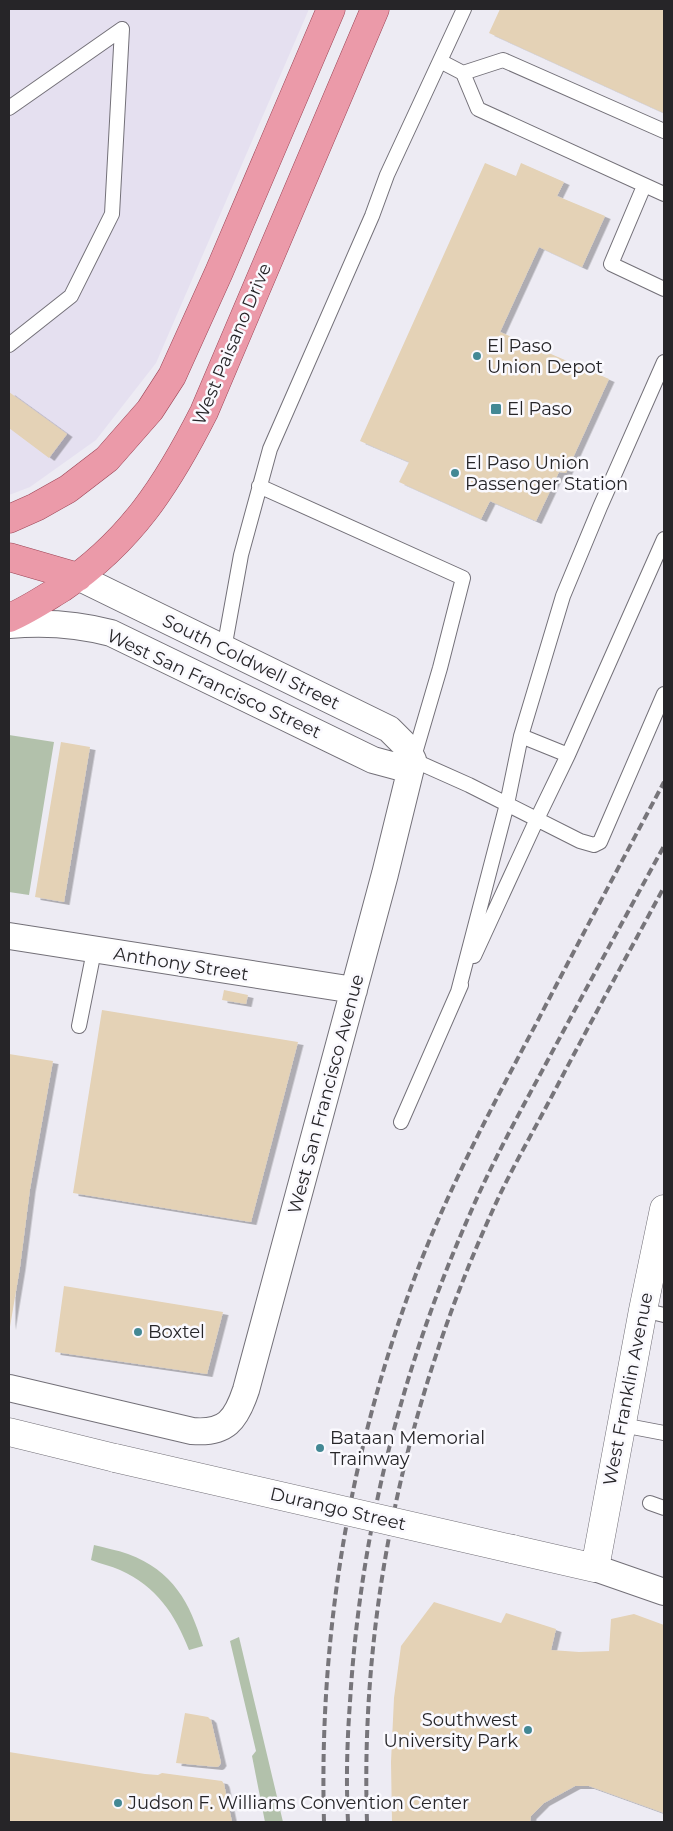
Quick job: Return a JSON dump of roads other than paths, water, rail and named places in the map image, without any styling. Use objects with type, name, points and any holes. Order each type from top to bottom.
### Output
[{"type":"main road","points":[[9,519],[36,507],[68,489],[107,459],[150,410],[172,376],[216,281],[331,9]]},
{"type":"main road","name":"West Paisano Drive","points":[[9,618],[30,608],[91,567],[126,534],[156,497],[181,458],[204,412],[375,9]]},
{"type":"main road","points":[[9,557],[78,577]]},
{"type":"street","name":"South Coldwell Street","points":[[78,577],[389,729],[406,746],[413,760]]},
{"type":"street","name":"West San Francisco Street","points":[[9,625],[83,627],[111,633],[373,760],[399,766],[413,760]]},
{"type":"street","name":"West San Francisco Avenue","points":[[9,1388],[192,1431],[205,1432],[218,1429],[229,1423],[237,1412],[246,1390],[354,990],[413,760]]},
{"type":"street","name":"Anthony Street","points":[[9,936],[94,951],[354,990]]},
{"type":"street","name":"West Franklin Avenue","points":[[595,1568],[622,1425],[654,1312],[664,1209]]},
{"type":"street","name":"Durango Street","points":[[9,1432],[595,1568],[664,1592]]},
{"type":"lane","points":[[224,649],[241,555],[270,449],[372,216],[387,175],[464,9]]},
{"type":"lane","points":[[9,108],[122,29],[112,214],[71,296],[9,345]]},
{"type":"lane","points":[[463,73],[503,60],[664,131]]},
{"type":"lane","points":[[440,61],[463,73],[478,109],[664,194]]},
{"type":"lane","points":[[644,186],[611,264],[664,288]]},
{"type":"lane","points":[[458,992],[507,804],[521,736],[563,596],[664,362]]},
{"type":"lane","points":[[259,486],[463,578],[440,668],[413,760],[537,818],[580,841],[594,845],[600,842],[664,694]]},
{"type":"lane","points":[[401,1122],[664,539]]},
{"type":"lane","points":[[521,736],[568,755]]},
{"type":"lane","points":[[79,1026],[94,951]]},
{"type":"lane","points":[[622,1425],[664,1433]]},
{"type":"lane","points":[[650,1503],[664,1508]]},
{"type":"railway","points":[[324,1822],[326,1691],[340,1561],[366,1433],[404,1307],[417,1270],[464,1163],[664,782]]},
{"type":"railway","points":[[348,1822],[349,1717],[355,1639],[363,1577],[374,1515],[388,1454],[404,1393],[423,1333],[445,1274],[494,1161],[664,846]]},
{"type":"railway","points":[[367,1822],[367,1744],[371,1666],[380,1588],[394,1511],[412,1435],[434,1360],[461,1286],[498,1199],[664,887]]},
{"type":"place","name":"El Paso Union Depot","points":[[477,356]]},
{"type":"place","name":"El Paso","points":[[496,409]]},
{"type":"place","name":"El Paso Union Passenger Station","points":[[455,473]]},
{"type":"place","name":"Boxtel","points":[[138,1332]]},
{"type":"place","name":"Bataan Memorial Trainway","points":[[320,1448]]},
{"type":"place","name":"Southwest University Park","points":[[528,1730]]},
{"type":"place","name":"Judson F. Williams Convention Center","points":[[118,1803]]}]
